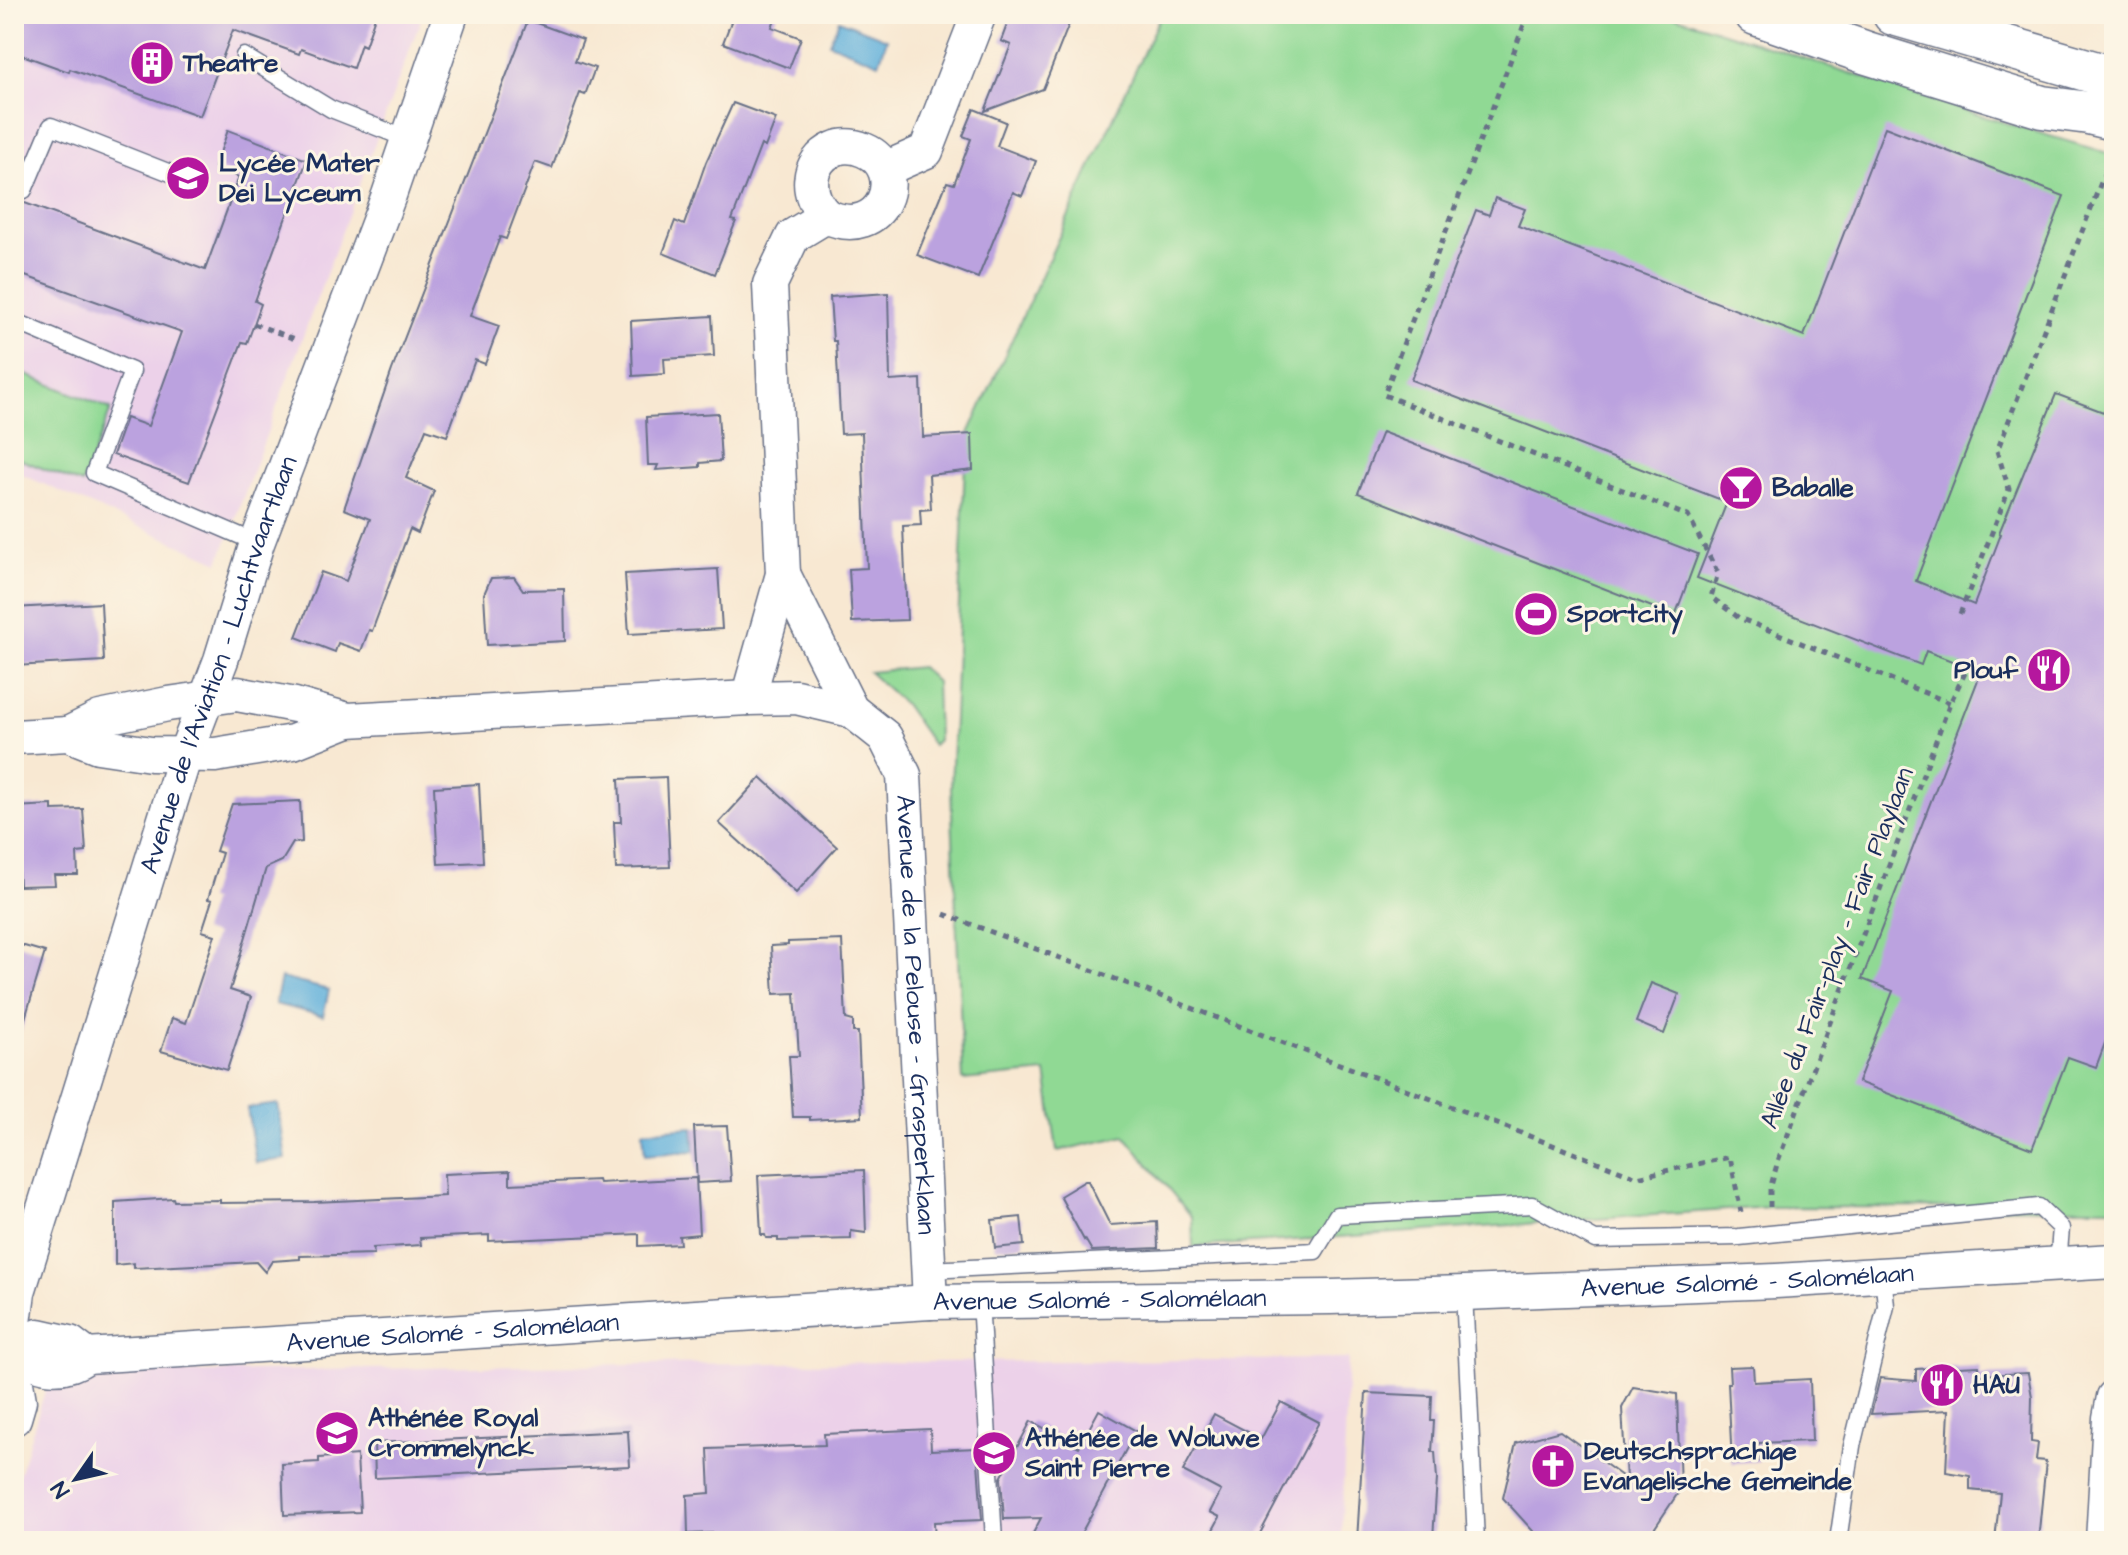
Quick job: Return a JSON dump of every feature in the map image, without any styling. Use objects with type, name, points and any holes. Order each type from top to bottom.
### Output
[{"type":"street","name":"Avenue de l'Aviation - Luchtvaartlaan","points":[[14,1323],[18,1292],[185,755],[221,660],[257,543],[389,195],[451,14]]},
{"type":"street","points":[[885,169],[926,151],[979,14]]},
{"type":"street","points":[[1756,14],[1867,53],[2042,107],[2114,119]]},
{"type":"street","points":[[1894,14],[1980,28],[2114,78]]},
{"type":"street","points":[[856,147],[869,151],[885,169],[886,198],[879,210],[869,218],[845,223],[826,216],[810,190],[811,177],[819,160],[833,149],[856,147]]},
{"type":"street","name":"Avenue de la Pelouse - Grasperklaan","points":[[748,698],[783,574],[770,284],[793,236],[826,216]]},
{"type":"street","name":"Avenue de la Pelouse - Grasperklaan","points":[[783,574],[851,710],[885,737],[904,775],[929,1286]]},
{"type":"street","points":[[14,737],[68,734],[100,718],[237,694],[295,705],[348,720]]},
{"type":"street","points":[[68,734],[98,746],[151,754],[215,755],[293,742],[348,720],[796,697],[851,710]]},
{"type":"street","name":"Avenue Salomé - Salomélaan","points":[[14,1352],[40,1366],[72,1366],[87,1356],[929,1286],[980,1300],[1331,1297],[1776,1281],[2114,1261]]},
{"type":"street","points":[[14,1372],[19,1401],[14,1418]]},
{"type":"street","points":[[2103,1541],[2114,1397]]},
{"type":"lane","points":[[244,56],[331,109],[407,139]]},
{"type":"lane","points":[[24,190],[51,126],[178,176]]},
{"type":"lane","points":[[14,321],[132,371],[94,473],[257,543]]},
{"type":"lane","points":[[929,1286],[1315,1251],[1337,1215],[1532,1205],[1595,1240],[1746,1237],[2039,1207],[2061,1228],[2058,1264]]},
{"type":"lane","points":[[1838,1541],[1852,1446],[1886,1306],[1883,1273]]},
{"type":"lane","points":[[1464,1293],[1476,1541]]},
{"type":"lane","points":[[980,1300],[994,1541]]},
{"type":"path","points":[[1528,14],[1384,395],[1688,516],[1718,573],[1711,597],[1739,618],[1950,703]]},
{"type":"path","points":[[1960,614],[2009,489],[1997,451],[2114,149]]},
{"type":"path","name":"Allée du Fair-play - Fair Playlaan","points":[[1770,1207],[1770,1189],[1778,1161],[1950,703],[1968,667]]},
{"type":"path","points":[[911,913],[950,914],[1637,1177],[1730,1157],[1746,1237]]},
{"type":"shaded area","name":"Lycée Mater Dei Lyceum","points":[[14,14],[423,14],[219,562],[14,471]]},
{"type":"shaded area","points":[[1348,1359],[1341,1541],[14,1541],[14,1491],[50,1375],[634,1364]]},
{"type":"green space","name":"Sportcity","points":[[1161,14],[1668,14],[1979,115],[2114,155],[2114,1208],[1770,1207],[1193,1247],[1192,1217],[1125,1136],[1057,1151],[1046,1072],[963,1080],[951,788],[966,440]]},
{"type":"green space","points":[[14,370],[111,409],[82,484],[14,457]]},
{"type":"green space","points":[[921,667],[936,682],[938,740],[933,745],[904,704],[869,672]]},
{"type":"water","points":[[839,20],[887,39],[879,63],[829,43]]},
{"type":"water","points":[[281,978],[329,990],[323,1016],[275,1004]]},
{"type":"water","points":[[278,1104],[286,1159],[256,1163],[247,1108]]},
{"type":"water","points":[[693,1127],[695,1151],[645,1155],[643,1131]]},
{"type":"building","points":[[14,14],[376,14],[365,46],[361,44],[353,68],[301,49],[299,54],[233,30],[200,116],[14,52]]},
{"type":"building","points":[[734,14],[777,14],[772,27],[801,38],[789,68],[723,43]]},
{"type":"building","points":[[1011,14],[1073,14],[1043,89],[985,111],[1011,45],[1001,41]]},
{"type":"building","points":[[528,20],[583,40],[575,61],[595,68],[585,95],[580,93],[552,168],[535,162],[506,239],[500,237],[470,316],[499,326],[485,364],[475,360],[447,436],[426,429],[406,478],[434,491],[418,533],[410,529],[372,631],[369,630],[361,651],[338,643],[335,652],[296,637],[321,572],[346,581],[370,519],[344,509],[392,370]]},
{"type":"building","points":[[733,103],[776,119],[765,147],[761,145],[715,274],[663,253],[675,221],[684,225],[706,162]]},
{"type":"building","points":[[974,109],[1006,122],[997,146],[1036,161],[1022,196],[1013,192],[978,278],[917,255],[947,182],[954,184],[971,139],[963,136]]},
{"type":"building","points":[[1885,127],[2064,196],[1916,581],[1974,605],[1999,533],[2056,394],[2114,416],[2114,1019],[2096,1067],[2068,1057],[2032,1149],[1858,1082],[1893,991],[1862,979],[1981,672],[1926,651],[1921,665],[1697,578],[1727,502],[1411,380],[1476,210],[1489,215],[1495,198],[1525,209],[1518,226],[1804,336]]},
{"type":"building","points":[[228,130],[307,160],[255,301],[261,304],[254,324],[247,343],[242,342],[189,482],[113,455],[126,418],[148,426],[182,332],[14,272],[14,199],[205,270],[239,177],[215,167]]},
{"type":"building","points":[[888,293],[890,381],[921,379],[923,437],[972,434],[973,470],[929,475],[931,509],[920,510],[921,525],[903,526],[907,620],[852,622],[849,569],[867,568],[862,433],[841,434],[836,341],[833,341],[830,297]]},
{"type":"building","points":[[712,316],[714,356],[664,359],[665,374],[633,376],[631,321]]},
{"type":"building","points":[[718,413],[721,461],[700,463],[700,467],[656,470],[658,465],[648,465],[646,417]]},
{"type":"building","points":[[1382,432],[1698,554],[1675,616],[1358,493]]},
{"type":"building","points":[[718,569],[722,629],[629,634],[625,574]]},
{"type":"building","points":[[514,577],[523,590],[564,589],[565,641],[487,645],[484,594],[491,578]]},
{"type":"building","points":[[101,603],[104,661],[14,666],[14,608]]},
{"type":"building","points":[[666,777],[670,867],[616,869],[614,822],[621,822],[619,779]]},
{"type":"building","points":[[761,777],[837,847],[796,893],[719,823]]},
{"type":"building","points":[[479,784],[483,862],[438,864],[434,787]]},
{"type":"building","points":[[300,801],[302,842],[293,843],[282,861],[266,868],[230,990],[251,997],[227,1070],[161,1051],[172,1018],[186,1023],[215,935],[202,931],[222,853],[216,851],[232,804]]},
{"type":"building","points":[[52,805],[52,810],[83,809],[86,852],[77,853],[78,875],[54,875],[55,885],[19,886],[17,849],[14,849],[14,807]]},
{"type":"building","points":[[842,940],[846,1019],[853,1021],[853,1032],[858,1032],[862,1117],[810,1120],[810,1117],[793,1117],[789,1056],[799,1056],[795,993],[774,994],[771,946],[788,945],[788,942]]},
{"type":"building","points":[[14,943],[45,952],[21,1032],[14,1031]]},
{"type":"building","points":[[1651,983],[1679,994],[1664,1034],[1636,1022]]},
{"type":"building","points":[[727,1126],[731,1181],[697,1183],[694,1127]]},
{"type":"building","points":[[864,1170],[866,1233],[851,1231],[851,1239],[778,1241],[778,1238],[761,1235],[758,1175]]},
{"type":"building","points":[[510,1171],[510,1184],[696,1178],[699,1234],[679,1236],[680,1244],[639,1246],[639,1234],[489,1241],[489,1235],[420,1238],[421,1245],[373,1248],[374,1254],[300,1256],[300,1259],[272,1261],[265,1272],[256,1262],[134,1268],[134,1263],[115,1265],[115,1202],[173,1198],[174,1201],[220,1200],[220,1203],[314,1202],[445,1196],[444,1174]]},
{"type":"building","points":[[1088,1181],[1110,1225],[1157,1222],[1158,1248],[1092,1251],[1060,1196]]},
{"type":"building","points":[[1021,1217],[1024,1245],[995,1248],[992,1220]]},
{"type":"building","points":[[1753,1366],[1754,1382],[1810,1379],[1812,1441],[1758,1443],[1759,1461],[1732,1463],[1729,1367]]},
{"type":"building","points":[[1979,1366],[1980,1375],[2028,1373],[2032,1397],[2031,1442],[2038,1443],[2036,1460],[2046,1461],[2038,1541],[1995,1541],[2000,1493],[1970,1490],[1970,1476],[1946,1472],[1949,1410],[1871,1414],[1880,1378],[1916,1381],[1916,1369]]},
{"type":"building","name":"Deutschsprachige Evangelische Gemeinde","points":[[1633,1387],[1677,1394],[1680,1490],[1646,1541],[1542,1541],[1503,1498],[1516,1443],[1560,1431],[1626,1479],[1622,1408]]},
{"type":"building","points":[[1366,1393],[1432,1396],[1432,1452],[1435,1452],[1437,1479],[1433,1538],[1425,1538],[1425,1541],[1357,1541]]},
{"type":"building","points":[[1281,1402],[1319,1422],[1256,1541],[1207,1541],[1220,1517],[1210,1512],[1221,1491],[1183,1471],[1214,1414],[1261,1439]]},
{"type":"building","points":[[1099,1410],[1136,1431],[1077,1541],[1029,1541],[1041,1518],[1004,1519],[1001,1478],[1031,1421],[1079,1447]]},
{"type":"building","points":[[930,1429],[931,1450],[977,1448],[982,1520],[934,1522],[935,1541],[829,1541],[829,1538],[712,1541],[712,1533],[688,1534],[687,1495],[710,1493],[708,1449],[825,1445],[824,1434]]},
{"type":"building","points":[[628,1431],[630,1466],[375,1478],[374,1443]]},
{"type":"building","points":[[357,1455],[360,1512],[284,1515],[282,1464],[319,1462],[319,1458]]},
{"type":"place","name":"Theatre","points":[[152,63]]},
{"type":"place","name":"Lycée Mater Dei Lyceum","points":[[188,178]]},
{"type":"place","name":"Baballe","points":[[1741,488]]},
{"type":"place","name":"Sportcity","points":[[1536,614]]},
{"type":"place","name":"Plouf","points":[[2049,670]]},
{"type":"place","name":"HAU","points":[[1942,1385]]},
{"type":"place","name":"Athénée Royal Crommelynck","points":[[337,1433]]},
{"type":"place","name":"Athénée de Woluwe Saint Pierre","points":[[994,1453]]},
{"type":"place","name":"Deutschsprachige Evangelische Gemeinde","points":[[1553,1466]]}]
